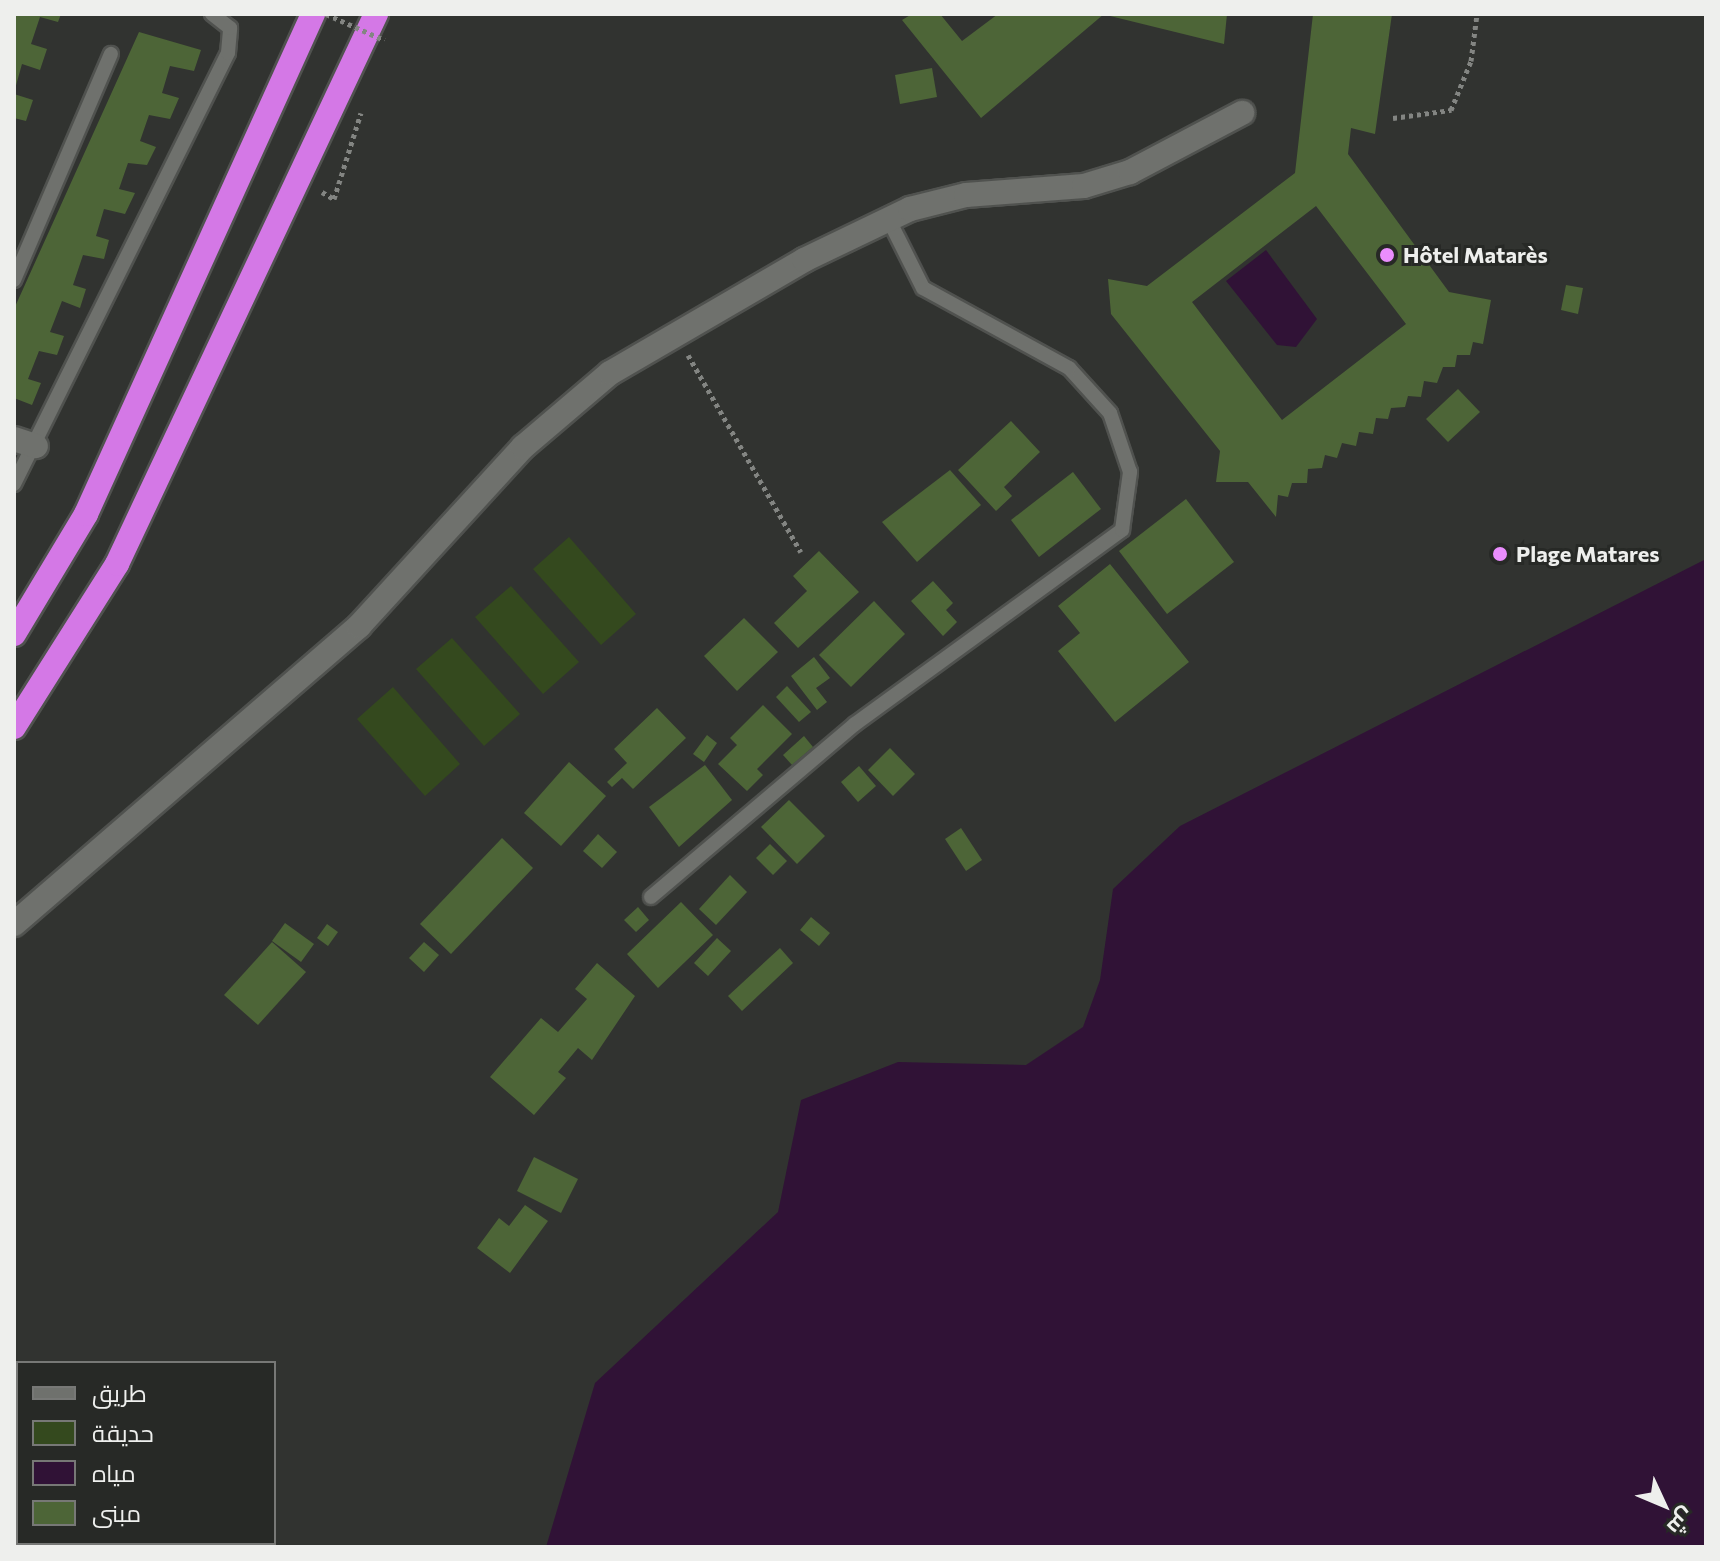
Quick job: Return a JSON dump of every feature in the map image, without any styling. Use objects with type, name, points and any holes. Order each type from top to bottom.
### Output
[{"type":"highway","points":[[14,634],[86,514],[313,14]]},
{"type":"highway","points":[[14,727],[117,564],[376,14]]},
{"type":"street","points":[[14,924],[359,626],[564,408],[676,334],[888,218],[966,195],[1084,186],[1130,172],[1242,113]]},
{"type":"lane","points":[[14,484],[25,443],[228,53],[230,28],[212,14]]},
{"type":"lane","points":[[14,280],[111,54]]},
{"type":"lane","points":[[651,897],[855,724],[1122,530],[1130,472],[1110,413],[1069,368],[923,288],[888,218]]},
{"type":"path","points":[[326,14],[384,40]]},
{"type":"path","points":[[1393,118],[1451,110],[1471,61],[1477,14]]},
{"type":"path","points":[[676,334],[801,552]]},
{"type":"green space","points":[[569,537],[636,614],[601,645],[533,569]]},
{"type":"green space","points":[[511,586],[579,662],[543,694],[475,617]]},
{"type":"green space","points":[[452,638],[520,714],[484,746],[416,669]]},
{"type":"green space","points":[[393,687],[460,764],[425,796],[357,719]]},
{"type":"water","points":[[1266,250],[1317,319],[1296,347],[1277,345],[1226,281]]},
{"type":"water","points":[[1706,559],[1706,1547],[546,1547],[595,1383],[778,1212],[801,1100],[898,1062],[1026,1065],[1083,1027],[1100,980],[1113,889],[1180,826]]},
{"type":"building","points":[[14,14],[61,14],[58,22],[40,17],[31,44],[47,49],[40,70],[22,64],[15,89]]},
{"type":"building","points":[[912,14],[940,14],[962,41],[998,14],[1104,14],[981,118],[902,20]]},
{"type":"building","points":[[1227,14],[1224,44],[1106,15]]},
{"type":"building","name":"Hôtel Matarès","points":[[1313,14],[1392,14],[1375,134],[1351,128],[1348,154],[1449,292],[1491,300],[1483,344],[1473,342],[1470,355],[1457,355],[1455,367],[1443,367],[1437,383],[1424,381],[1421,397],[1408,396],[1405,407],[1391,408],[1388,419],[1376,418],[1373,434],[1359,432],[1356,446],[1342,443],[1337,458],[1325,455],[1322,468],[1308,469],[1307,483],[1292,483],[1288,497],[1278,495],[1276,517],[1248,482],[1216,482],[1220,451],[1111,314],[1108,279],[1147,286],[1295,173]],"holes":[[[1316,206],[1406,324],[1282,420],[1192,302]]]},
{"type":"building","points":[[139,32],[201,50],[194,71],[170,66],[162,93],[179,98],[170,119],[149,115],[140,141],[156,147],[147,165],[128,163],[119,189],[135,193],[125,214],[104,209],[96,236],[109,240],[104,259],[83,255],[73,285],[86,289],[80,308],[62,301],[50,332],[64,336],[57,355],[39,351],[28,379],[41,383],[32,405],[14,398],[14,309]]},
{"type":"building","points":[[932,68],[937,97],[900,104],[895,75]]},
{"type":"building","points":[[14,94],[33,100],[26,121],[14,118]]},
{"type":"building","points":[[1566,285],[1583,288],[1578,314],[1561,310]]},
{"type":"building","points":[[1458,389],[1480,412],[1448,442],[1426,419]]},
{"type":"building","points":[[1011,421],[1040,452],[1004,487],[1012,496],[996,511],[958,470]]},
{"type":"building","points":[[950,470],[981,505],[917,562],[882,522]]},
{"type":"building","points":[[1073,472],[1101,509],[1039,557],[1011,520]]},
{"type":"building","points":[[1186,499],[1234,562],[1167,614],[1119,551]]},
{"type":"building","points":[[819,551],[859,592],[798,648],[774,623],[807,591],[793,576]]},
{"type":"building","points":[[1110,564],[1189,662],[1115,722],[1058,651],[1080,633],[1058,606]]},
{"type":"building","points":[[933,581],[953,603],[946,610],[957,622],[943,636],[911,601]]},
{"type":"building","points":[[874,601],[905,634],[851,687],[819,655]]},
{"type":"building","points":[[744,618],[778,652],[737,691],[704,656]]},
{"type":"building","points":[[814,657],[830,678],[816,688],[827,702],[817,710],[791,676]]},
{"type":"building","points":[[787,686],[811,712],[799,722],[776,697]]},
{"type":"building","points":[[763,705],[792,734],[757,769],[763,775],[747,791],[718,764],[737,745],[730,738]]},
{"type":"building","points":[[657,708],[686,738],[633,789],[622,778],[612,787],[607,782],[627,763],[614,749]]},
{"type":"building","points":[[707,735],[717,743],[704,762],[693,754]]},
{"type":"building","points":[[804,736],[813,747],[792,765],[783,755]]},
{"type":"building","points":[[890,748],[915,774],[893,796],[868,770]]},
{"type":"building","points":[[569,762],[606,796],[561,846],[524,813]]},
{"type":"building","points":[[705,765],[732,800],[679,847],[649,807]]},
{"type":"building","points":[[859,766],[876,786],[858,802],[841,782]]},
{"type":"building","points":[[789,800],[825,836],[797,864],[761,827]]},
{"type":"building","points":[[961,828],[982,860],[966,871],[945,839]]},
{"type":"building","points":[[598,834],[617,852],[602,868],[583,851]]},
{"type":"building","points":[[502,838],[533,868],[451,954],[420,924]]},
{"type":"building","points":[[770,844],[787,861],[773,875],[756,858]]},
{"type":"building","points":[[730,875],[747,892],[716,925],[699,909]]},
{"type":"building","points":[[681,902],[713,935],[658,988],[627,954]]},
{"type":"building","points":[[638,907],[649,920],[636,932],[624,920]]},
{"type":"building","points":[[811,917],[830,933],[819,946],[800,930]]},
{"type":"building","points":[[285,923],[314,944],[301,962],[272,941]]},
{"type":"building","points":[[327,924],[338,932],[328,946],[317,938]]},
{"type":"building","points":[[717,938],[731,951],[708,976],[694,963]]},
{"type":"building","points":[[272,942],[306,972],[258,1025],[224,995]]},
{"type":"building","points":[[424,942],[439,955],[424,972],[409,958]]},
{"type":"building","points":[[780,948],[793,963],[742,1011],[728,996]]},
{"type":"building","points":[[597,963],[635,996],[592,1060],[578,1048],[558,1072],[566,1078],[534,1115],[490,1077],[541,1018],[558,1032],[587,999],[575,989]]},
{"type":"building","points":[[534,1157],[578,1179],[561,1213],[517,1191]]},
{"type":"building","points":[[525,1205],[548,1221],[510,1273],[477,1248],[499,1218],[509,1226]]},
{"type":"place","name":"Hôtel Matarès","points":[[1387,255]]},
{"type":"place","name":"Plage Matares","points":[[1500,554]]}]
